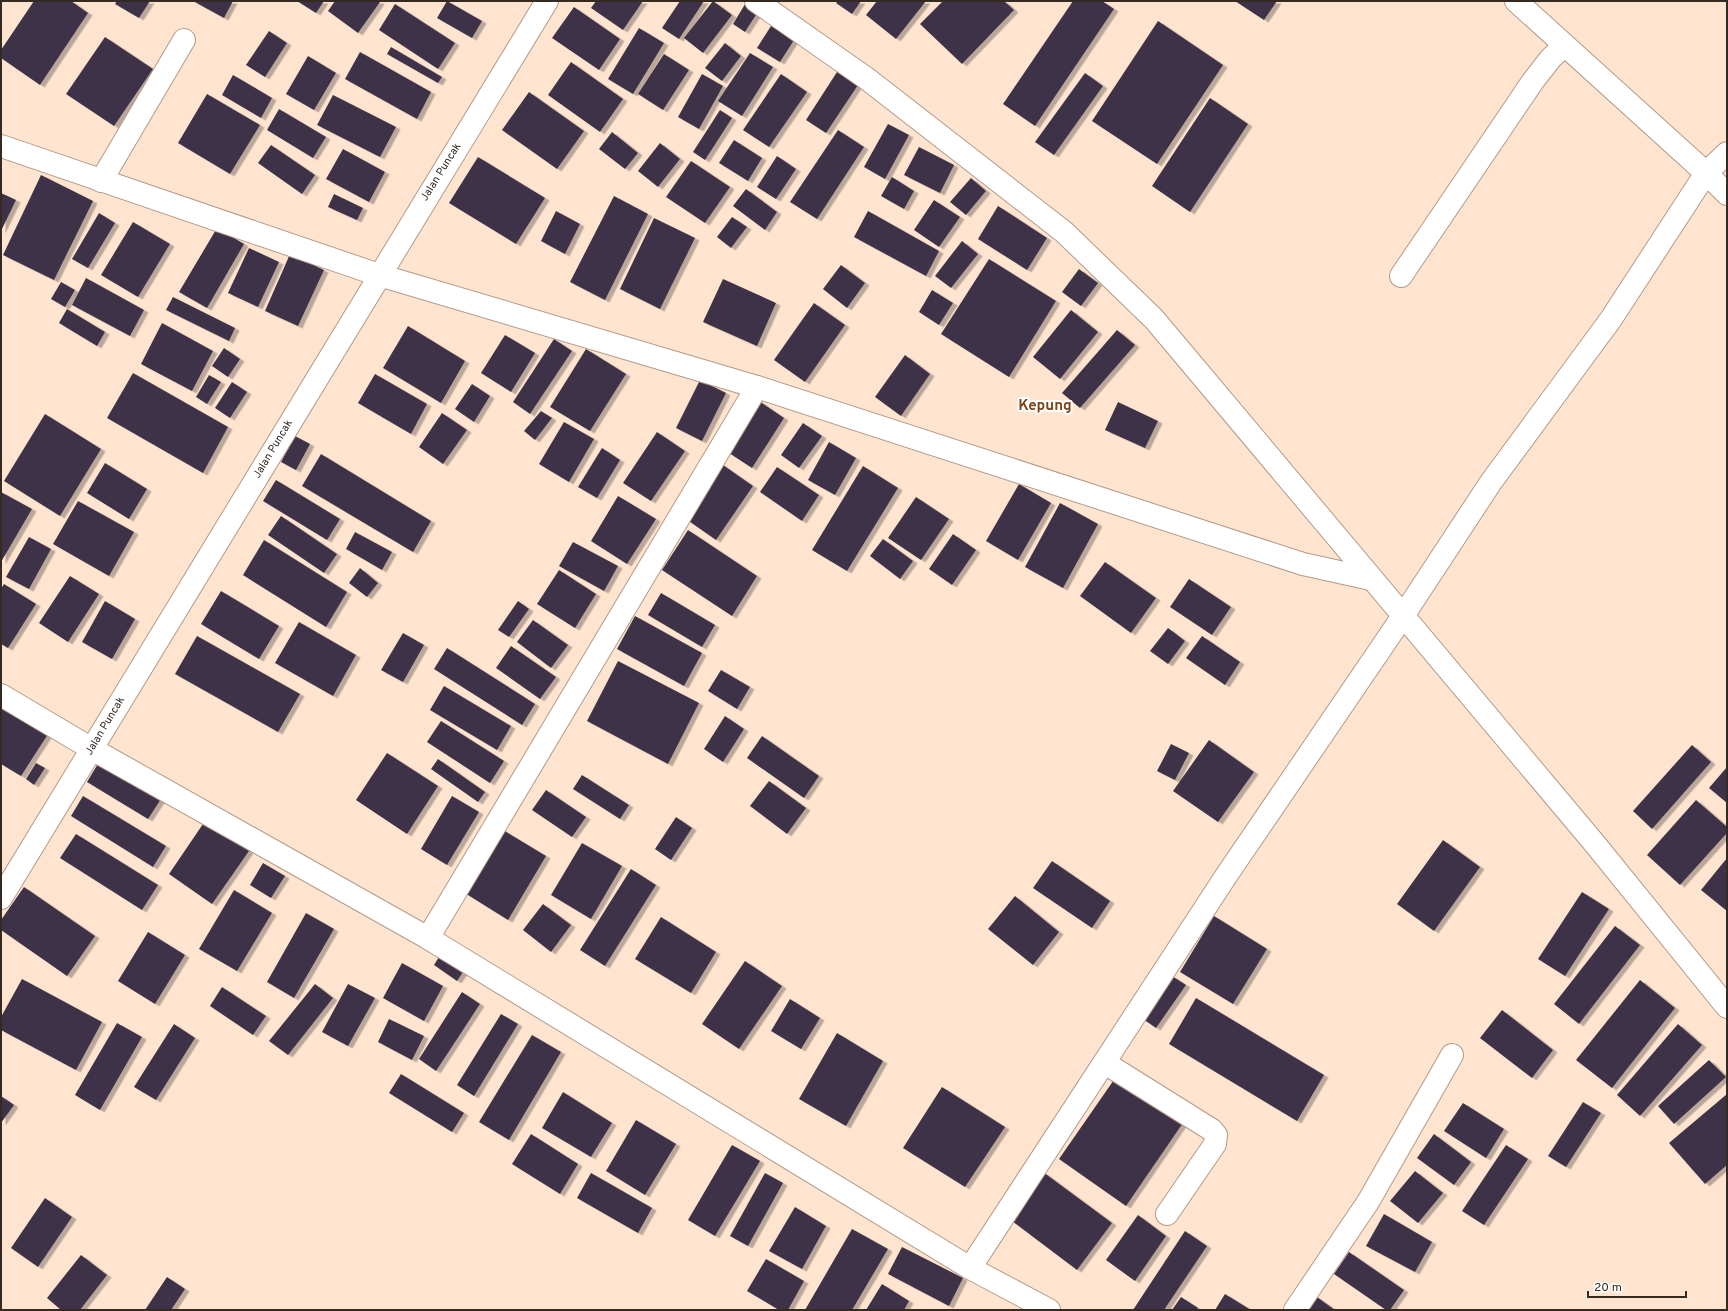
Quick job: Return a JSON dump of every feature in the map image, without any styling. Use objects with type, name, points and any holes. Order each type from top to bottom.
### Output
[{"type":"street","name":"Jalan Puncak","points":[[1,898],[547,1]]},
{"type":"street","points":[[756,1],[866,78],[1064,232],[1154,319],[1595,844],[1727,1007]]},
{"type":"street","points":[[1516,1],[1558,52],[1727,194]]},
{"type":"street","points":[[102,180],[184,40]]},
{"type":"street","points":[[1401,276],[1533,81],[1558,52]]},
{"type":"street","points":[[1,146],[379,275],[757,387],[1303,564],[1371,579]]},
{"type":"street","points":[[970,1268],[1226,876],[1491,482],[1611,319],[1704,175],[1727,153]]},
{"type":"street","points":[[428,938],[757,387]]},
{"type":"street","points":[[1,695],[92,749],[428,938],[970,1268],[1049,1310]]},
{"type":"street","points":[[1295,1310],[1368,1202],[1452,1055]]},
{"type":"street","points":[[1105,1063],[1212,1130],[1216,1135],[1215,1144],[1168,1214]]},
{"type":"building","points":[[34,1],[71,1],[88,13],[40,85],[1,58],[1,50]]},
{"type":"building","points":[[117,1],[150,1],[139,18],[115,4]]},
{"type":"building","points":[[193,1],[233,1],[224,18]]},
{"type":"building","points":[[297,1],[324,1],[316,13]]},
{"type":"building","points":[[335,1],[380,2],[358,33],[328,11]]},
{"type":"building","points":[[447,1],[482,21],[472,38],[437,18]]},
{"type":"building","points":[[596,1],[643,1],[623,30],[591,8]]},
{"type":"building","points":[[680,1],[704,1],[679,39],[662,28]]},
{"type":"building","points":[[713,1],[732,15],[703,53],[684,38]]},
{"type":"building","points":[[747,1],[761,7],[745,32],[733,24]]},
{"type":"building","points":[[838,1],[861,1],[852,14],[836,3]]},
{"type":"building","points":[[877,1],[926,1],[896,39],[866,15]]},
{"type":"building","points":[[943,1],[1004,1],[1014,10],[962,64],[920,24]]},
{"type":"building","points":[[1073,1],[1102,1],[1114,9],[1035,126],[1003,104]]},
{"type":"building","points":[[1235,1],[1277,1],[1264,20]]},
{"type":"building","points":[[395,4],[455,43],[438,69],[379,30]]},
{"type":"building","points":[[574,7],[620,39],[599,70],[552,38]]},
{"type":"building","points":[[1158,21],[1223,65],[1157,164],[1092,121]]},
{"type":"building","points":[[771,26],[794,40],[780,62],[757,48]]},
{"type":"building","points":[[639,28],[664,43],[633,94],[608,79]]},
{"type":"building","points":[[269,31],[287,43],[265,77],[246,65]]},
{"type":"building","points":[[105,37],[153,69],[114,126],[66,94]]},
{"type":"building","points":[[725,43],[741,56],[722,81],[705,68]]},
{"type":"building","points":[[391,47],[442,77],[438,83],[387,54]]},
{"type":"building","points":[[360,52],[431,92],[417,119],[345,79]]},
{"type":"building","points":[[750,53],[773,67],[742,116],[718,101]]},
{"type":"building","points":[[664,54],[689,70],[663,110],[638,94]]},
{"type":"building","points":[[308,56],[336,73],[314,110],[286,94]]},
{"type":"building","points":[[571,62],[623,99],[600,132],[548,95]]},
{"type":"building","points":[[837,72],[858,85],[826,133],[806,120]]},
{"type":"building","points":[[1085,73],[1103,86],[1054,155],[1035,142]]},
{"type":"building","points":[[702,74],[723,86],[699,129],[678,117]]},
{"type":"building","points":[[781,74],[807,92],[769,147],[743,130]]},
{"type":"building","points":[[233,75],[272,98],[261,118],[222,95]]},
{"type":"building","points":[[529,92],[584,131],[557,169],[502,130]]},
{"type":"building","points":[[207,94],[260,125],[230,174],[178,143]]},
{"type":"building","points":[[333,95],[396,127],[380,157],[317,125]]},
{"type":"building","points":[[1210,98],[1248,124],[1190,212],[1152,186]]},
{"type":"building","points":[[279,109],[326,137],[313,158],[267,130]]},
{"type":"building","points":[[720,110],[732,118],[705,160],[693,152]]},
{"type":"building","points":[[888,124],[909,135],[885,179],[864,167]]},
{"type":"building","points":[[838,130],[864,147],[817,219],[790,202]]},
{"type":"building","points":[[612,132],[638,153],[625,169],[599,149]]},
{"type":"building","points":[[734,140],[762,158],[748,181],[719,163]]},
{"type":"building","points":[[660,143],[680,159],[658,187],[638,171]]},
{"type":"building","points":[[271,145],[315,175],[302,194],[258,163]]},
{"type":"building","points":[[919,147],[954,165],[940,193],[904,175]]},
{"type":"building","points":[[343,149],[385,172],[369,202],[326,179]]},
{"type":"building","points":[[777,156],[796,169],[776,199],[757,187]]},
{"type":"building","points":[[478,157],[545,198],[516,244],[449,203]]},
{"type":"building","points":[[691,161],[730,187],[705,223],[666,197]]},
{"type":"building","points":[[41,175],[93,201],[54,280],[3,255]]},
{"type":"building","points":[[892,177],[914,191],[904,209],[881,196]]},
{"type":"building","points":[[971,178],[986,191],[966,215],[950,202]]},
{"type":"building","points":[[746,189],[777,212],[765,230],[733,206]]},
{"type":"building","points":[[1,193],[16,200],[1,231]]},
{"type":"building","points":[[334,194],[363,208],[357,220],[328,207]]},
{"type":"building","points":[[614,196],[648,214],[605,300],[570,282]]},
{"type":"building","points":[[934,200],[960,217],[939,247],[914,230]]},
{"type":"building","points":[[998,206],[1047,238],[1027,270],[978,239]]},
{"type":"building","points":[[556,211],[580,224],[565,254],[541,241]]},
{"type":"building","points":[[868,211],[939,251],[926,276],[854,237]]},
{"type":"building","points":[[99,213],[115,223],[88,268],[72,259]]},
{"type":"building","points":[[732,217],[747,227],[731,248],[717,237]]},
{"type":"building","points":[[654,218],[695,238],[660,309],[620,289]]},
{"type":"building","points":[[133,222],[170,244],[138,297],[101,275]]},
{"type":"building","points":[[217,228],[244,244],[207,308],[179,292]]},
{"type":"building","points":[[962,241],[978,254],[951,288],[935,276]]},
{"type":"building","points":[[249,248],[279,262],[258,307],[228,293]]},
{"type":"building","points":[[290,254],[324,270],[298,326],[265,311]]},
{"type":"building","points":[[989,259],[1056,301],[1009,377],[941,334]]},
{"type":"building","points":[[841,265],[865,283],[847,308],[823,289]]},
{"type":"building","points":[[1079,269],[1098,283],[1081,306],[1062,292]]},
{"type":"building","points":[[86,278],[144,310],[130,336],[72,305]]},
{"type":"building","points":[[723,279],[776,303],[757,346],[703,322]]},
{"type":"building","points":[[61,282],[75,290],[65,307],[51,299]]},
{"type":"building","points":[[932,290],[953,303],[939,325],[919,312]]},
{"type":"building","points":[[173,297],[235,328],[229,341],[166,310]]},
{"type":"building","points":[[814,303],[845,325],[805,382],[774,360]]},
{"type":"building","points":[[67,309],[105,332],[97,346],[59,323]]},
{"type":"building","points":[[1071,310],[1098,332],[1060,379],[1033,357]]},
{"type":"building","points":[[162,323],[213,351],[192,391],[141,364]]},
{"type":"building","points":[[408,326],[465,361],[441,403],[383,368]]},
{"type":"building","points":[[1117,330],[1135,345],[1080,408],[1062,393]]},
{"type":"building","points":[[505,335],[535,353],[511,392],[481,373]]},
{"type":"building","points":[[554,339],[572,351],[530,414],[513,402]]},
{"type":"building","points":[[224,348],[240,359],[228,377],[212,366]]},
{"type":"building","points":[[586,349],[626,374],[590,431],[550,407]]},
{"type":"building","points":[[905,355],[930,374],[901,416],[875,397]]},
{"type":"building","points":[[133,373],[228,427],[203,473],[107,418]]},
{"type":"building","points":[[375,374],[427,404],[411,434],[358,403]]},
{"type":"building","points":[[209,375],[221,382],[207,404],[196,397]]},
{"type":"building","points":[[700,380],[726,393],[702,441],[676,428]]},
{"type":"building","points":[[232,382],[247,392],[230,418],[215,408]]},
{"type":"building","points":[[472,384],[490,396],[474,422],[455,409]]},
{"type":"building","points":[[756,399],[784,418],[752,468],[723,449]]},
{"type":"building","points":[[1118,402],[1158,421],[1145,448],[1105,430]]},
{"type":"building","points":[[541,411],[552,418],[535,440],[524,431]]},
{"type":"building","points":[[442,413],[467,430],[443,464],[419,447]]},
{"type":"building","points":[[45,414],[101,449],[60,516],[4,481]]},
{"type":"building","points":[[564,422],[594,439],[569,482],[539,464]]},
{"type":"building","points":[[803,423],[822,436],[799,468],[781,455]]},
{"type":"building","points":[[657,432],[685,451],[651,501],[623,483]]},
{"type":"building","points":[[295,436],[310,444],[296,470],[281,462]]},
{"type":"building","points":[[829,442],[856,458],[835,495],[808,480]]},
{"type":"building","points":[[602,448],[620,460],[597,498],[578,487]]},
{"type":"building","points":[[321,454],[431,521],[413,552],[302,486]]},
{"type":"building","points":[[105,463],[147,489],[129,519],[87,493]]},
{"type":"building","points":[[720,463],[753,486],[716,540],[683,517]]},
{"type":"building","points":[[863,466],[898,488],[847,571],[812,550]]},
{"type":"building","points":[[777,467],[819,495],[802,521],[760,492]]},
{"type":"building","points":[[276,480],[340,519],[327,540],[263,501]]},
{"type":"building","points":[[1019,484],[1051,503],[1018,560],[986,541]]},
{"type":"building","points":[[1,492],[32,509],[1,562]]},
{"type":"building","points":[[618,496],[656,519],[627,564],[591,541]]},
{"type":"building","points":[[916,497],[949,519],[921,560],[888,538]]},
{"type":"building","points":[[78,501],[134,532],[109,576],[53,544]]},
{"type":"building","points":[[1060,503],[1098,524],[1063,588],[1025,567]]},
{"type":"building","points":[[281,516],[337,554],[324,573],[268,535]]},
{"type":"building","points":[[688,530],[757,576],[732,616],[662,570]]},
{"type":"building","points":[[355,532],[392,552],[382,570],[346,549]]},
{"type":"building","points":[[953,534],[976,550],[952,585],[929,569]]},
{"type":"building","points":[[29,537],[51,549],[29,589],[6,577]]},
{"type":"building","points":[[883,539],[913,561],[900,579],[870,556]]},
{"type":"building","points":[[264,540],[347,592],[326,627],[243,575]]},
{"type":"building","points":[[573,542],[618,566],[604,591],[559,566]]},
{"type":"building","points":[[1105,562],[1156,598],[1131,633],[1080,596]]},
{"type":"building","points":[[360,568],[378,583],[367,597],[349,583]]},
{"type":"building","points":[[559,570],[596,594],[575,628],[537,604]]},
{"type":"building","points":[[70,576],[99,594],[68,642],[39,623]]},
{"type":"building","points":[[1189,579],[1231,607],[1212,635],[1170,607]]},
{"type":"building","points":[[4,584],[36,604],[8,648],[1,644],[1,589]]},
{"type":"building","points":[[221,591],[279,626],[259,659],[201,624]]},
{"type":"building","points":[[661,593],[715,625],[702,647],[648,615]]},
{"type":"building","points":[[105,601],[135,619],[112,659],[82,642]]},
{"type":"building","points":[[518,601],[529,609],[509,637],[498,630]]},
{"type":"building","points":[[635,616],[702,653],[684,686],[617,649]]},
{"type":"building","points":[[533,620],[568,645],[551,668],[517,642]]},
{"type":"building","points":[[299,622],[356,655],[333,696],[275,663]]},
{"type":"building","points":[[1168,628],[1185,641],[1168,664],[1150,651]]},
{"type":"building","points":[[403,633],[424,645],[403,682],[381,670]]},
{"type":"building","points":[[197,636],[300,694],[278,732],[175,674]]},
{"type":"building","points":[[1202,636],[1240,662],[1225,685],[1186,658]]},
{"type":"building","points":[[511,646],[556,677],[540,699],[496,668]]},
{"type":"building","points":[[447,648],[535,704],[522,725],[434,669]]},
{"type":"building","points":[[618,661],[699,703],[668,764],[587,721]]},
{"type":"building","points":[[721,670],[750,687],[737,709],[708,691]]},
{"type":"building","points":[[444,686],[511,726],[497,750],[430,710]]},
{"type":"building","points":[[1,699],[50,731],[21,776],[1,764]]},
{"type":"building","points":[[725,716],[744,729],[723,762],[704,749]]},
{"type":"building","points":[[441,721],[504,761],[490,783],[427,742]]},
{"type":"building","points":[[762,736],[819,776],[804,798],[747,758]]},
{"type":"building","points":[[1209,740],[1254,772],[1218,822],[1173,791]]},
{"type":"building","points":[[1171,744],[1189,753],[1175,780],[1157,771]]},
{"type":"building","points":[[1692,745],[1711,762],[1652,829],[1633,811]]},
{"type":"building","points":[[387,753],[438,786],[407,834],[356,800]]},
{"type":"building","points":[[438,759],[485,792],[478,802],[431,769]]},
{"type":"building","points":[[99,762],[161,799],[148,819],[87,782]]},
{"type":"building","points":[[36,763],[45,768],[34,785],[26,779]]},
{"type":"building","points":[[1727,767],[1727,803],[1709,788]]},
{"type":"building","points":[[582,775],[629,805],[620,819],[573,789]]},
{"type":"building","points":[[769,781],[806,808],[787,834],[750,806]]},
{"type":"building","points":[[546,790],[586,817],[572,837],[532,810]]},
{"type":"building","points":[[83,796],[166,846],[153,867],[71,816]]},
{"type":"building","points":[[452,796],[479,812],[447,865],[421,849]]},
{"type":"building","points":[[1696,800],[1727,827],[1727,833],[1680,885],[1647,855]]},
{"type":"building","points":[[676,817],[692,828],[671,860],[655,849]]},
{"type":"building","points":[[205,821],[249,851],[212,904],[169,874]]},
{"type":"building","points":[[498,827],[546,856],[508,920],[460,890]]},
{"type":"building","points":[[76,834],[158,885],[142,910],[60,858]]},
{"type":"building","points":[[1443,840],[1480,867],[1434,931],[1397,904]]},
{"type":"building","points":[[582,843],[622,866],[591,919],[551,895]]},
{"type":"building","points":[[1727,858],[1727,911],[1701,890]]},
{"type":"building","points":[[1052,861],[1110,901],[1092,928],[1033,888]]},
{"type":"building","points":[[263,863],[285,876],[271,898],[250,885]]},
{"type":"building","points":[[631,869],[656,885],[605,966],[580,950]]},
{"type":"building","points":[[24,887],[95,936],[67,976],[1,930],[1,920]]},
{"type":"building","points":[[234,890],[272,913],[237,971],[199,949]]},
{"type":"building","points":[[1582,892],[1609,909],[1565,976],[1538,959]]},
{"type":"building","points":[[1015,896],[1059,932],[1033,965],[988,929]]},
{"type":"building","points":[[543,904],[571,925],[551,952],[523,930]]},
{"type":"building","points":[[306,913],[334,929],[294,998],[267,982]]},
{"type":"building","points":[[1214,916],[1267,949],[1233,1004],[1180,972]]},
{"type":"building","points":[[661,917],[716,952],[691,993],[635,959]]},
{"type":"building","points":[[1615,926],[1640,945],[1579,1024],[1554,1004]]},
{"type":"building","points":[[148,932],[185,955],[155,1004],[118,981]]},
{"type":"building","points":[[442,952],[465,969],[457,981],[434,965]]},
{"type":"building","points":[[745,961],[782,986],[739,1049],[702,1024]]},
{"type":"building","points":[[402,963],[443,986],[424,1021],[383,998]]},
{"type":"building","points":[[1172,976],[1186,985],[1156,1028],[1143,1019]]},
{"type":"building","points":[[22,979],[102,1022],[76,1070],[1,1030],[1,1017]]},
{"type":"building","points":[[1640,980],[1675,1008],[1612,1088],[1576,1060]]},
{"type":"building","points":[[315,984],[333,998],[288,1055],[269,1041]]},
{"type":"building","points":[[348,984],[375,998],[348,1046],[322,1032]]},
{"type":"building","points":[[222,987],[266,1016],[253,1035],[210,1006]]},
{"type":"building","points":[[462,992],[480,1004],[436,1071],[419,1059]]},
{"type":"building","points":[[1196,998],[1324,1075],[1297,1121],[1169,1044]]},
{"type":"building","points":[[790,999],[820,1018],[801,1049],[771,1031]]},
{"type":"building","points":[[1502,1010],[1553,1050],[1532,1078],[1480,1038]]},
{"type":"building","points":[[501,1014],[518,1024],[474,1096],[457,1085]]},
{"type":"building","points":[[389,1019],[424,1036],[412,1060],[378,1042]]},
{"type":"building","points":[[117,1023],[142,1037],[100,1110],[75,1095]]},
{"type":"building","points":[[174,1024],[195,1038],[156,1100],[134,1087]]},
{"type":"building","points":[[1678,1024],[1702,1045],[1640,1116],[1617,1095]]},
{"type":"building","points":[[837,1033],[883,1061],[846,1126],[799,1099]]},
{"type":"building","points":[[532,1035],[561,1052],[509,1140],[479,1122]]},
{"type":"building","points":[[1709,1060],[1726,1077],[1674,1124],[1658,1106]]},
{"type":"building","points":[[401,1074],[464,1113],[452,1132],[389,1093]]},
{"type":"building","points":[[1118,1074],[1185,1120],[1126,1206],[1059,1159]]},
{"type":"building","points":[[942,1087],[1005,1127],[965,1187],[903,1148]]},
{"type":"building","points":[[563,1092],[612,1123],[591,1157],[542,1128]]},
{"type":"building","points":[[1727,1094],[1727,1165],[1705,1184],[1669,1143]]},
{"type":"building","points":[[1,1096],[14,1105],[1,1123]]},
{"type":"building","points":[[1583,1102],[1601,1113],[1566,1167],[1548,1156]]},
{"type":"building","points":[[1463,1103],[1504,1129],[1486,1158],[1444,1131]]},
{"type":"building","points":[[636,1120],[676,1144],[645,1195],[606,1171]]},
{"type":"building","points":[[531,1134],[578,1164],[560,1194],[512,1164]]},
{"type":"building","points":[[1434,1134],[1471,1162],[1454,1185],[1417,1158]]},
{"type":"building","points":[[732,1145],[760,1161],[715,1236],[688,1220]]},
{"type":"building","points":[[1506,1145],[1528,1159],[1484,1225],[1462,1211]]},
{"type":"building","points":[[1415,1171],[1443,1193],[1418,1223],[1390,1201]]},
{"type":"building","points":[[1043,1172],[1112,1223],[1077,1270],[1008,1218]]},
{"type":"building","points":[[591,1173],[652,1208],[638,1233],[577,1198]]},
{"type":"building","points":[[765,1173],[783,1183],[748,1246],[730,1236]]},
{"type":"building","points":[[45,1198],[72,1217],[38,1267],[11,1248]]},
{"type":"building","points":[[795,1207],[826,1226],[802,1269],[769,1251]]},
{"type":"building","points":[[1384,1214],[1432,1242],[1415,1272],[1366,1246]]},
{"type":"building","points":[[1138,1215],[1166,1236],[1135,1281],[1106,1260]]},
{"type":"building","points":[[852,1229],[888,1249],[852,1310],[805,1310]]},
{"type":"building","points":[[1185,1231],[1207,1246],[1164,1310],[1133,1310]]},
{"type":"building","points":[[902,1247],[963,1278],[949,1306],[888,1274]]},
{"type":"building","points":[[1349,1252],[1404,1290],[1390,1310],[1386,1310],[1334,1274]]},
{"type":"building","points":[[81,1255],[107,1275],[80,1310],[61,1310],[47,1298]]},
{"type":"building","points":[[766,1259],[804,1281],[788,1310],[779,1310],[747,1291]]},
{"type":"building","points":[[167,1277],[185,1289],[171,1310],[145,1310]]},
{"type":"building","points":[[882,1284],[909,1301],[904,1310],[866,1310]]},
{"type":"building","points":[[1225,1294],[1251,1310],[1215,1310]]},
{"type":"building","points":[[1314,1295],[1335,1310],[1304,1310]]},
{"type":"building","points":[[1181,1297],[1198,1308],[1197,1310],[1172,1310]]},
{"type":"district","name":"Kepung","points":[[1045,406]]}]
